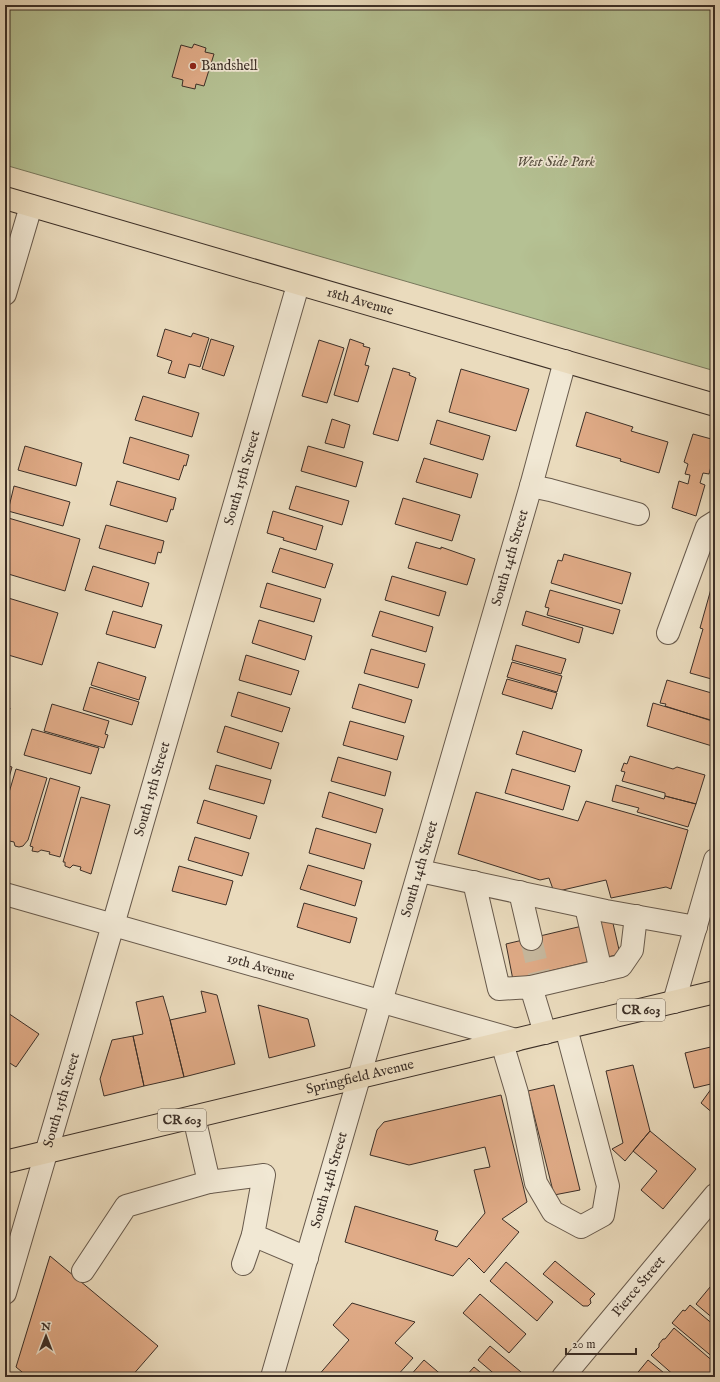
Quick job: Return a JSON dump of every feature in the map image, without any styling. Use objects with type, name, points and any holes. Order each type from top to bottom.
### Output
[{"type":"main road","name":"18th Avenue","points":[[5,198],[298,285],[715,405]]},
{"type":"main road","name":"Springfield Avenue","points":[[5,1162],[715,992]]},
{"type":"street","points":[[5,294],[31,206]]},
{"type":"street","name":"South 15th Street","points":[[5,1292],[298,285]]},
{"type":"street","name":"South 14th Street","points":[[272,1377],[532,486],[565,361]]},
{"type":"street","points":[[532,486],[638,514]]},
{"type":"street","points":[[668,633],[707,527],[715,522]]},
{"type":"street","points":[[674,1002],[715,860]]},
{"type":"street","points":[[420,871],[586,906],[696,927]]},
{"type":"street","points":[[474,882],[499,989],[601,971],[621,966],[632,950],[636,916]]},
{"type":"street","points":[[520,892],[531,939]]},
{"type":"street","name":"19th Avenue","points":[[5,894],[382,1002],[509,1041]]},
{"type":"street","points":[[586,906],[601,971]]},
{"type":"street","points":[[537,982],[545,1033]]},
{"type":"street","points":[[509,1041],[517,1093],[536,1182],[553,1212],[581,1227],[602,1215],[608,1186],[566,1028]]},
{"type":"street","points":[[194,1117],[209,1182]]},
{"type":"street","points":[[83,1271],[126,1206],[209,1182],[264,1175],[253,1234],[243,1264]]},
{"type":"street","name":"Pierce Street","points":[[562,1377],[715,1195]]},
{"type":"street","points":[[253,1234],[307,1258]]},
{"type":"green space","name":"West Side Park","points":[[5,5],[715,5],[715,371],[5,165]]},
{"type":"building","name":"Bandshell","points":[[194,44],[206,48],[205,52],[214,54],[204,86],[196,84],[195,89],[182,86],[183,80],[172,77],[181,45],[192,48]]},
{"type":"building","points":[[165,329],[191,337],[193,333],[209,338],[200,367],[189,364],[185,378],[168,373],[172,361],[157,356]]},
{"type":"building","points":[[211,339],[234,346],[224,376],[202,369]]},
{"type":"building","points":[[350,339],[370,348],[365,365],[369,366],[358,402],[334,395]]},
{"type":"building","points":[[319,340],[344,348],[327,403],[302,396]]},
{"type":"building","points":[[393,368],[410,373],[409,375],[416,378],[398,441],[373,434]]},
{"type":"building","points":[[461,369],[529,389],[516,431],[449,412]]},
{"type":"building","points":[[143,396],[199,413],[192,437],[135,420]]},
{"type":"building","points":[[586,412],[633,427],[631,431],[668,442],[659,473],[620,461],[621,459],[576,446]]},
{"type":"building","points":[[332,419],[350,425],[344,448],[325,443]]},
{"type":"building","points":[[437,420],[490,436],[483,460],[430,444]]},
{"type":"building","points":[[693,434],[715,440],[715,451],[709,474],[703,473],[700,483],[705,485],[696,516],[672,508],[679,481],[688,484],[690,475],[685,474],[688,464],[684,462]]},
{"type":"building","points":[[130,437],[189,455],[186,466],[184,465],[179,480],[123,463]]},
{"type":"building","points":[[25,446],[82,463],[76,486],[18,470]]},
{"type":"building","points":[[308,446],[363,462],[356,487],[301,471]]},
{"type":"building","points":[[424,458],[478,474],[471,498],[416,482]]},
{"type":"building","points":[[117,481],[176,498],[173,510],[171,509],[167,522],[110,505]]},
{"type":"building","points":[[14,486],[70,502],[63,526],[8,511]]},
{"type":"building","points":[[296,486],[349,501],[342,525],[289,509]]},
{"type":"building","points":[[403,498],[460,515],[452,541],[395,524]]},
{"type":"building","points":[[273,511],[323,526],[316,550],[283,540],[284,538],[267,533]]},
{"type":"building","points":[[5,517],[80,539],[65,591],[5,573]]},
{"type":"building","points":[[106,525],[164,541],[161,553],[158,552],[155,564],[99,548]]},
{"type":"building","points":[[416,542],[441,549],[441,547],[475,559],[467,585],[408,568]]},
{"type":"building","points":[[280,548],[333,564],[325,588],[272,572]]},
{"type":"building","points":[[564,554],[631,573],[622,604],[551,583],[558,560],[562,561]]},
{"type":"building","points":[[93,566],[149,583],[142,607],[85,590]]},
{"type":"building","points":[[392,576],[446,592],[439,616],[385,600]]},
{"type":"building","points":[[267,583],[321,599],[314,622],[260,607]]},
{"type":"building","points":[[715,583],[715,680],[690,673],[703,629],[700,628],[711,589],[713,590]]},
{"type":"building","points":[[550,590],[620,610],[613,634],[547,615],[549,608],[545,607]]},
{"type":"building","points":[[5,597],[58,613],[42,665],[5,654]]},
{"type":"building","points":[[113,611],[162,625],[155,648],[106,634]]},
{"type":"building","points":[[380,611],[433,627],[426,652],[372,636]]},
{"type":"building","points":[[526,611],[583,628],[579,643],[522,625]]},
{"type":"building","points":[[259,620],[312,636],[305,660],[252,643]]},
{"type":"building","points":[[516,645],[566,659],[561,674],[512,660]]},
{"type":"building","points":[[371,649],[425,664],[418,688],[364,673]]},
{"type":"building","points":[[246,655],[299,671],[291,695],[239,680]]},
{"type":"building","points":[[98,662],[146,677],[139,700],[91,685]]},
{"type":"building","points":[[512,662],[562,676],[557,692],[507,677]]},
{"type":"building","points":[[507,679],[557,693],[552,709],[502,694]]},
{"type":"building","points":[[667,680],[715,694],[715,711],[712,721],[660,703]]},
{"type":"building","points":[[359,684],[412,700],[405,723],[352,708]]},
{"type":"building","points":[[90,687],[139,702],[132,725],[83,710]]},
{"type":"building","points":[[238,692],[290,708],[282,732],[231,716]]},
{"type":"building","points":[[653,703],[714,721],[711,729],[715,731],[712,746],[647,726]]},
{"type":"building","points":[[52,704],[109,721],[105,734],[108,735],[104,748],[44,731]]},
{"type":"building","points":[[5,706],[10,708],[5,726]]},
{"type":"building","points":[[350,721],[404,736],[397,760],[343,745]]},
{"type":"building","points":[[225,726],[279,743],[271,769],[217,752]]},
{"type":"building","points":[[32,729],[99,748],[91,774],[24,755]]},
{"type":"building","points":[[523,731],[582,750],[575,772],[516,754]]},
{"type":"building","points":[[630,756],[673,769],[677,767],[705,775],[696,804],[665,796],[665,793],[622,781],[625,772],[621,771],[624,763],[627,764]]},
{"type":"building","points":[[338,757],[391,772],[385,796],[331,781]]},
{"type":"building","points":[[5,765],[12,767],[5,792]]},
{"type":"building","points":[[216,765],[271,780],[264,804],[209,789]]},
{"type":"building","points":[[16,769],[47,778],[28,840],[23,846],[19,847],[15,846],[14,842],[5,840],[5,806]]},
{"type":"building","points":[[512,769],[570,786],[563,810],[505,793]]},
{"type":"building","points":[[50,778],[80,787],[60,857],[49,854],[50,852],[41,850],[38,852],[32,851],[33,847],[30,846]]},
{"type":"building","points":[[616,785],[664,799],[665,796],[696,804],[688,827],[637,812],[639,808],[612,801]]},
{"type":"building","points":[[329,792],[383,809],[376,833],[322,817]]},
{"type":"building","points":[[476,792],[578,821],[586,801],[688,830],[671,889],[666,887],[611,898],[606,880],[554,892],[549,878],[540,880],[458,854]]},
{"type":"building","points":[[81,797],[110,805],[91,874],[80,870],[81,867],[73,865],[70,868],[65,866],[65,862],[63,862]]},
{"type":"building","points":[[204,800],[257,816],[250,839],[197,823]]},
{"type":"building","points":[[316,828],[371,844],[364,869],[309,853]]},
{"type":"building","points":[[195,837],[249,853],[242,876],[188,860]]},
{"type":"building","points":[[308,865],[362,881],[355,906],[300,889]]},
{"type":"building","points":[[179,866],[233,881],[226,905],[172,891]]},
{"type":"building","points":[[304,903],[357,918],[350,943],[297,927]]},
{"type":"building","points":[[612,919],[620,954],[513,980],[506,944]]},
{"type":"building","points":[[201,991],[217,995],[235,1064],[184,1077],[170,1020],[206,1012]]},
{"type":"building","points":[[163,996],[184,1077],[144,1086],[133,1036],[143,1034],[136,1002]]},
{"type":"building","points":[[258,1005],[308,1019],[315,1046],[269,1058]]},
{"type":"building","points":[[5,1011],[39,1034],[16,1067],[5,1060]]},
{"type":"building","points":[[133,1036],[144,1086],[104,1096],[100,1079],[112,1040]]},
{"type":"building","points":[[715,1046],[715,1083],[694,1088],[685,1053]]},
{"type":"building","points":[[633,1065],[650,1131],[625,1161],[612,1149],[623,1143],[606,1071]]},
{"type":"building","points":[[554,1085],[580,1190],[554,1195],[528,1091]]},
{"type":"building","points":[[714,1085],[715,1086],[715,1115],[701,1103]]},
{"type":"building","points":[[501,1095],[527,1202],[502,1219],[519,1232],[484,1273],[469,1258],[453,1276],[345,1242],[355,1206],[438,1231],[435,1240],[457,1247],[485,1213],[474,1170],[490,1167],[485,1147],[409,1165],[370,1155],[377,1130],[384,1122]]},
{"type":"building","points":[[650,1131],[696,1169],[663,1209],[641,1190],[657,1171],[633,1151]]},
{"type":"building","points":[[50,1256],[158,1346],[131,1377],[28,1377],[16,1367]]},
{"type":"building","points":[[555,1261],[595,1294],[590,1299],[591,1303],[588,1306],[583,1306],[543,1274]]},
{"type":"building","points":[[506,1262],[553,1302],[537,1321],[490,1281]]},
{"type":"building","points":[[715,1281],[715,1320],[696,1304]]},
{"type":"building","points":[[480,1294],[526,1334],[509,1353],[463,1313]]},
{"type":"building","points":[[352,1303],[415,1322],[395,1343],[413,1358],[396,1377],[317,1377],[349,1340],[333,1325]]},
{"type":"building","points":[[690,1305],[715,1326],[715,1359],[672,1323],[683,1310],[685,1311]]},
{"type":"building","points":[[674,1328],[715,1363],[715,1367],[707,1377],[676,1377],[651,1355],[659,1347],[659,1344],[663,1339],[665,1339]]},
{"type":"building","points":[[490,1346],[527,1377],[498,1377],[478,1360]]},
{"type":"building","points":[[424,1360],[444,1377],[409,1377]]},
{"type":"building","points":[[648,1360],[669,1377],[634,1377]]},
{"type":"building","points":[[474,1367],[486,1377],[465,1377]]},
{"type":"tunnel","points":[[531,939],[539,973]]},
{"type":"place","name":"Bandshell","points":[[193,66]]}]
